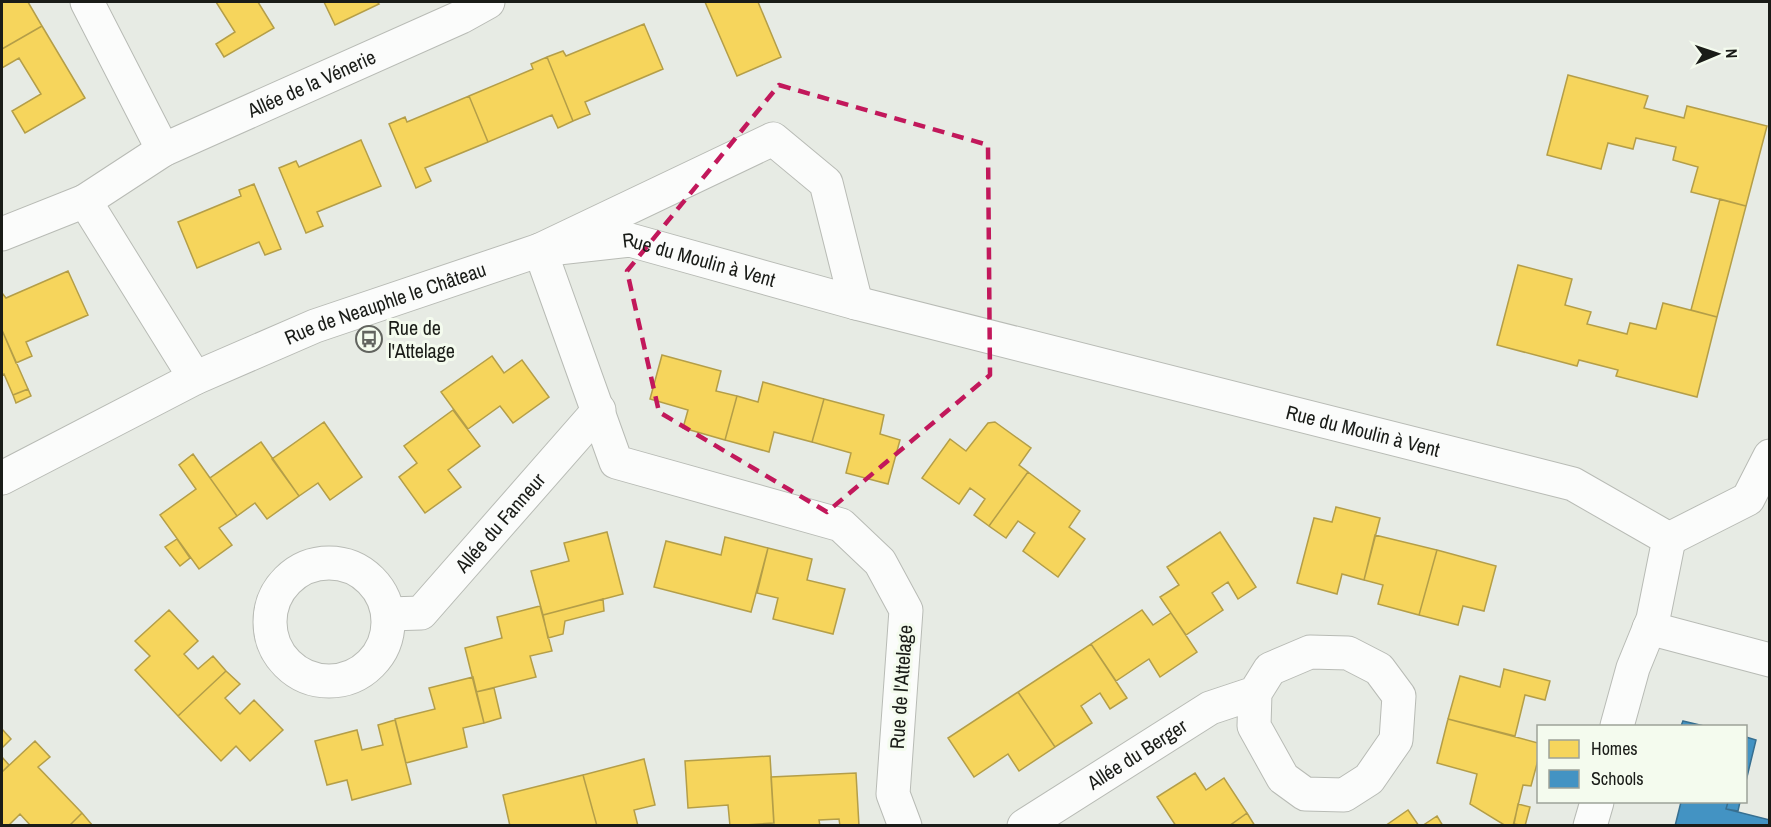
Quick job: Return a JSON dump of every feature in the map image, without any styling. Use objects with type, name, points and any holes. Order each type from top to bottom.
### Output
[{"type":"street","points":[[87,2],[163,150]]},
{"type":"street","name":"Allée de la Vénerie","points":[[2,234],[85,201],[163,150],[468,7]]},
{"type":"street","name":"Rue de Neauphle le Château","points":[[2,478],[195,378],[315,326],[540,250],[773,139],[826,183],[856,303]]},
{"type":"street","points":[[85,201],[195,378]]},
{"type":"street","name":"Rue du Moulin à Vent","points":[[540,250],[630,240],[856,303],[1573,484],[1669,539]]},
{"type":"street","name":"Rue de l'Attelage","points":[[540,250],[616,462],[842,525],[880,562],[906,610],[893,794],[904,825]]},
{"type":"street","name":"Allée du Fanneur","points":[[389,614],[422,613],[598,410]]},
{"type":"street","points":[[1617,725],[1633,668],[1649,628],[1669,539],[1748,499],[1770,456]]},
{"type":"street","points":[[1649,628],[1770,660]]},
{"type":"street","points":[[1310,652],[1348,653],[1379,669],[1399,696],[1396,740],[1369,779],[1344,795],[1305,794],[1283,778],[1254,726],[1255,693],[1270,669],[1310,652]]},
{"type":"street","name":"Allée du Berger","points":[[1024,825],[1210,708],[1255,693]]},
{"type":"street","points":[[1590,825],[1596,803]]},
{"type":"highlighted area","points":[[779,85],[988,145],[990,375],[827,512],[659,412],[627,271]]},
{"type":"building: Homes","points":[[2,2],[28,2],[42,26],[2,49]]},
{"type":"building: Homes","points":[[216,2],[258,2],[274,28],[224,57],[216,44],[235,32]]},
{"type":"building: Homes","points":[[324,2],[377,2],[379,4],[335,25]]},
{"type":"building: Homes","points":[[705,2],[758,2],[781,57],[737,76]]},
{"type":"building: Homes","points":[[644,24],[663,69],[585,102],[590,114],[573,121],[547,57],[563,51],[566,56]]},
{"type":"building: Homes","points":[[42,26],[85,98],[25,133],[12,111],[41,94],[19,58],[2,68],[2,49]]},
{"type":"building: Homes","points":[[547,57],[573,121],[558,128],[552,115],[488,142],[469,96],[533,69],[531,64]]},
{"type":"building: Homes","points":[[1568,75],[1648,96],[1644,108],[1684,118],[1687,106],[1767,126],[1746,206],[1691,192],[1698,167],[1673,160],[1676,147],[1636,138],[1633,149],[1608,143],[1601,169],[1547,155]]},
{"type":"building: Homes","points":[[469,96],[488,142],[425,168],[431,181],[416,188],[389,124],[405,117],[407,122]]},
{"type":"building: Homes","points":[[361,140],[381,186],[317,212],[323,226],[306,233],[279,168],[296,161],[299,167]]},
{"type":"building: Homes","points":[[254,184],[281,249],[265,255],[259,242],[197,268],[178,222],[241,196],[239,190]]},
{"type":"building: Homes","points":[[1720,199],[1746,206],[1717,317],[1691,310]]},
{"type":"building: Homes","points":[[1518,265],[1572,279],[1565,305],[1591,312],[1587,324],[1627,334],[1630,323],[1656,329],[1663,303],[1717,317],[1697,397],[1616,376],[1618,370],[1579,360],[1577,366],[1497,345]]},
{"type":"building: Homes","points":[[68,271],[88,315],[26,342],[32,356],[16,363],[2,330],[2,293],[6,298]]},
{"type":"building: Homes","points":[[2,330],[28,389],[13,395],[4,374],[2,375]]},
{"type":"building: Homes","points":[[662,355],[721,371],[716,391],[737,396],[725,440],[683,428],[688,410],[650,399]]},
{"type":"building: Homes","points":[[492,356],[504,373],[522,360],[549,397],[513,423],[500,406],[468,429],[441,392]]},
{"type":"building: Homes","points":[[763,382],[824,399],[812,442],[774,432],[769,452],[725,440],[737,396],[758,402]]},
{"type":"building: Homes","points":[[28,389],[31,396],[16,403],[13,395]]},
{"type":"building: Homes","points":[[824,399],[884,415],[880,434],[900,440],[888,484],[846,473],[851,453],[812,442]]},
{"type":"building: Homes","points":[[453,410],[480,446],[448,470],[461,487],[425,513],[399,477],[417,463],[404,446]]},
{"type":"building: Homes","points":[[324,422],[362,477],[330,500],[318,483],[299,496],[272,459]]},
{"type":"building: Homes","points":[[995,422],[1031,448],[1019,465],[1028,472],[989,526],[974,515],[985,499],[970,488],[959,504],[922,478],[950,439],[966,451],[988,423]]},
{"type":"building: Homes","points":[[261,442],[299,496],[267,519],[255,503],[237,516],[210,478]]},
{"type":"building: Homes","points":[[193,454],[237,516],[219,528],[232,545],[199,569],[160,515],[196,489],[179,465]]},
{"type":"building: Homes","points":[[1028,472],[1080,511],[1069,527],[1085,539],[1058,577],[1023,551],[1035,533],[1018,521],[1006,538],[989,526]]},
{"type":"building: Homes","points":[[1336,507],[1380,518],[1364,580],[1342,574],[1337,594],[1297,583],[1314,518],[1332,522]]},
{"type":"building: Homes","points":[[607,532],[623,594],[543,615],[531,571],[569,561],[564,543]]},
{"type":"building: Homes","points":[[1220,532],[1256,587],[1238,599],[1228,582],[1212,593],[1223,610],[1186,635],[1160,597],[1179,585],[1167,567]]},
{"type":"building: Homes","points":[[1375,535],[1437,550],[1419,615],[1378,604],[1383,585],[1364,580]]},
{"type":"building: Homes","points":[[725,537],[768,548],[751,612],[654,587],[666,541],[721,555]]},
{"type":"building: Homes","points":[[177,539],[190,558],[180,566],[165,547]]},
{"type":"building: Homes","points":[[768,548],[812,559],[807,580],[845,589],[833,634],[773,619],[778,598],[757,593]]},
{"type":"building: Homes","points":[[1437,550],[1496,566],[1484,611],[1463,606],[1458,625],[1419,615]]},
{"type":"building: Homes","points":[[603,599],[604,611],[565,621],[563,634],[548,638],[543,615]]},
{"type":"building: Homes","points":[[540,606],[552,651],[530,656],[536,677],[476,692],[465,648],[502,638],[497,617]]},
{"type":"building: Homes","points":[[169,610],[198,641],[184,654],[198,669],[213,656],[226,671],[178,716],[135,670],[150,656],[135,641]]},
{"type":"building: Homes","points":[[1142,610],[1153,625],[1171,613],[1197,652],[1160,677],[1149,659],[1116,681],[1091,644]]},
{"type":"building: Homes","points":[[1091,644],[1127,698],[1110,709],[1100,693],[1081,706],[1092,723],[1055,747],[1018,692]]},
{"type":"building: Homes","points":[[1504,669],[1550,681],[1545,700],[1525,695],[1515,736],[1448,719],[1460,676],[1500,687]]},
{"type":"building: Homes","points":[[226,671],[240,684],[225,698],[240,714],[254,700],[283,730],[250,761],[236,746],[221,761],[178,716]]},
{"type":"building: Homes","points":[[473,677],[484,723],[463,728],[467,747],[406,763],[395,719],[435,709],[429,688]]},
{"type":"building: Homes","points":[[494,688],[501,718],[484,723],[476,692]]},
{"type":"building: Homes","points":[[1018,692],[1055,747],[1019,771],[1008,754],[974,777],[948,738]]},
{"type":"building: Homes","points":[[1448,719],[1537,743],[1537,764],[1531,786],[1523,785],[1513,826],[1506,826],[1470,804],[1477,774],[1437,763]]},
{"type":"building: Homes","points":[[395,720],[411,784],[352,800],[347,780],[327,785],[315,741],[357,730],[362,750],[383,745],[378,725]]},
{"type":"building: Homes","points":[[2,729],[11,739],[2,748]]},
{"type":"building: Homes","points":[[35,741],[50,757],[38,767],[82,813],[69,826],[31,826],[20,814],[8,826],[2,825],[2,772]]},
{"type":"building: Homes","points":[[770,756],[774,823],[730,826],[728,805],[688,808],[685,761]]},
{"type":"building: Homes","points":[[2,757],[9,765],[2,772]]},
{"type":"building: Homes","points":[[644,759],[655,805],[634,810],[638,826],[597,826],[583,775]]},
{"type":"building: Homes","points":[[856,773],[859,826],[840,826],[839,819],[819,820],[820,826],[774,826],[771,777]]},
{"type":"building: Homes","points":[[1195,773],[1206,790],[1224,778],[1247,813],[1229,826],[1176,826],[1157,797]]},
{"type":"building: Homes","points":[[583,775],[597,826],[510,826],[503,795]]},
{"type":"building: Homes","points":[[1518,804],[1530,807],[1525,826],[1514,824]]},
{"type":"building: Homes","points":[[1408,810],[1419,826],[1385,826]]},
{"type":"building: Homes","points":[[82,813],[93,826],[69,826]]},
{"type":"building: Homes","points":[[1247,813],[1255,826],[1229,826]]},
{"type":"building: Homes","points":[[1437,816],[1443,826],[1422,826]]},
{"type":"building: Schools","points":[[1683,721],[1700,725],[1681,725]]},
{"type":"building: Schools","points":[[1747,737],[1756,740],[1747,777]]},
{"type":"building: Schools","points":[[1681,803],[1728,803],[1726,809],[1770,820],[1770,826],[1675,826]]},
{"type":"building: Schools","points":[[1728,803],[1740,803],[1738,811],[1726,809]]},
{"type":"place","name":"Rue de l'Attelage","points":[[369,339]]}]
